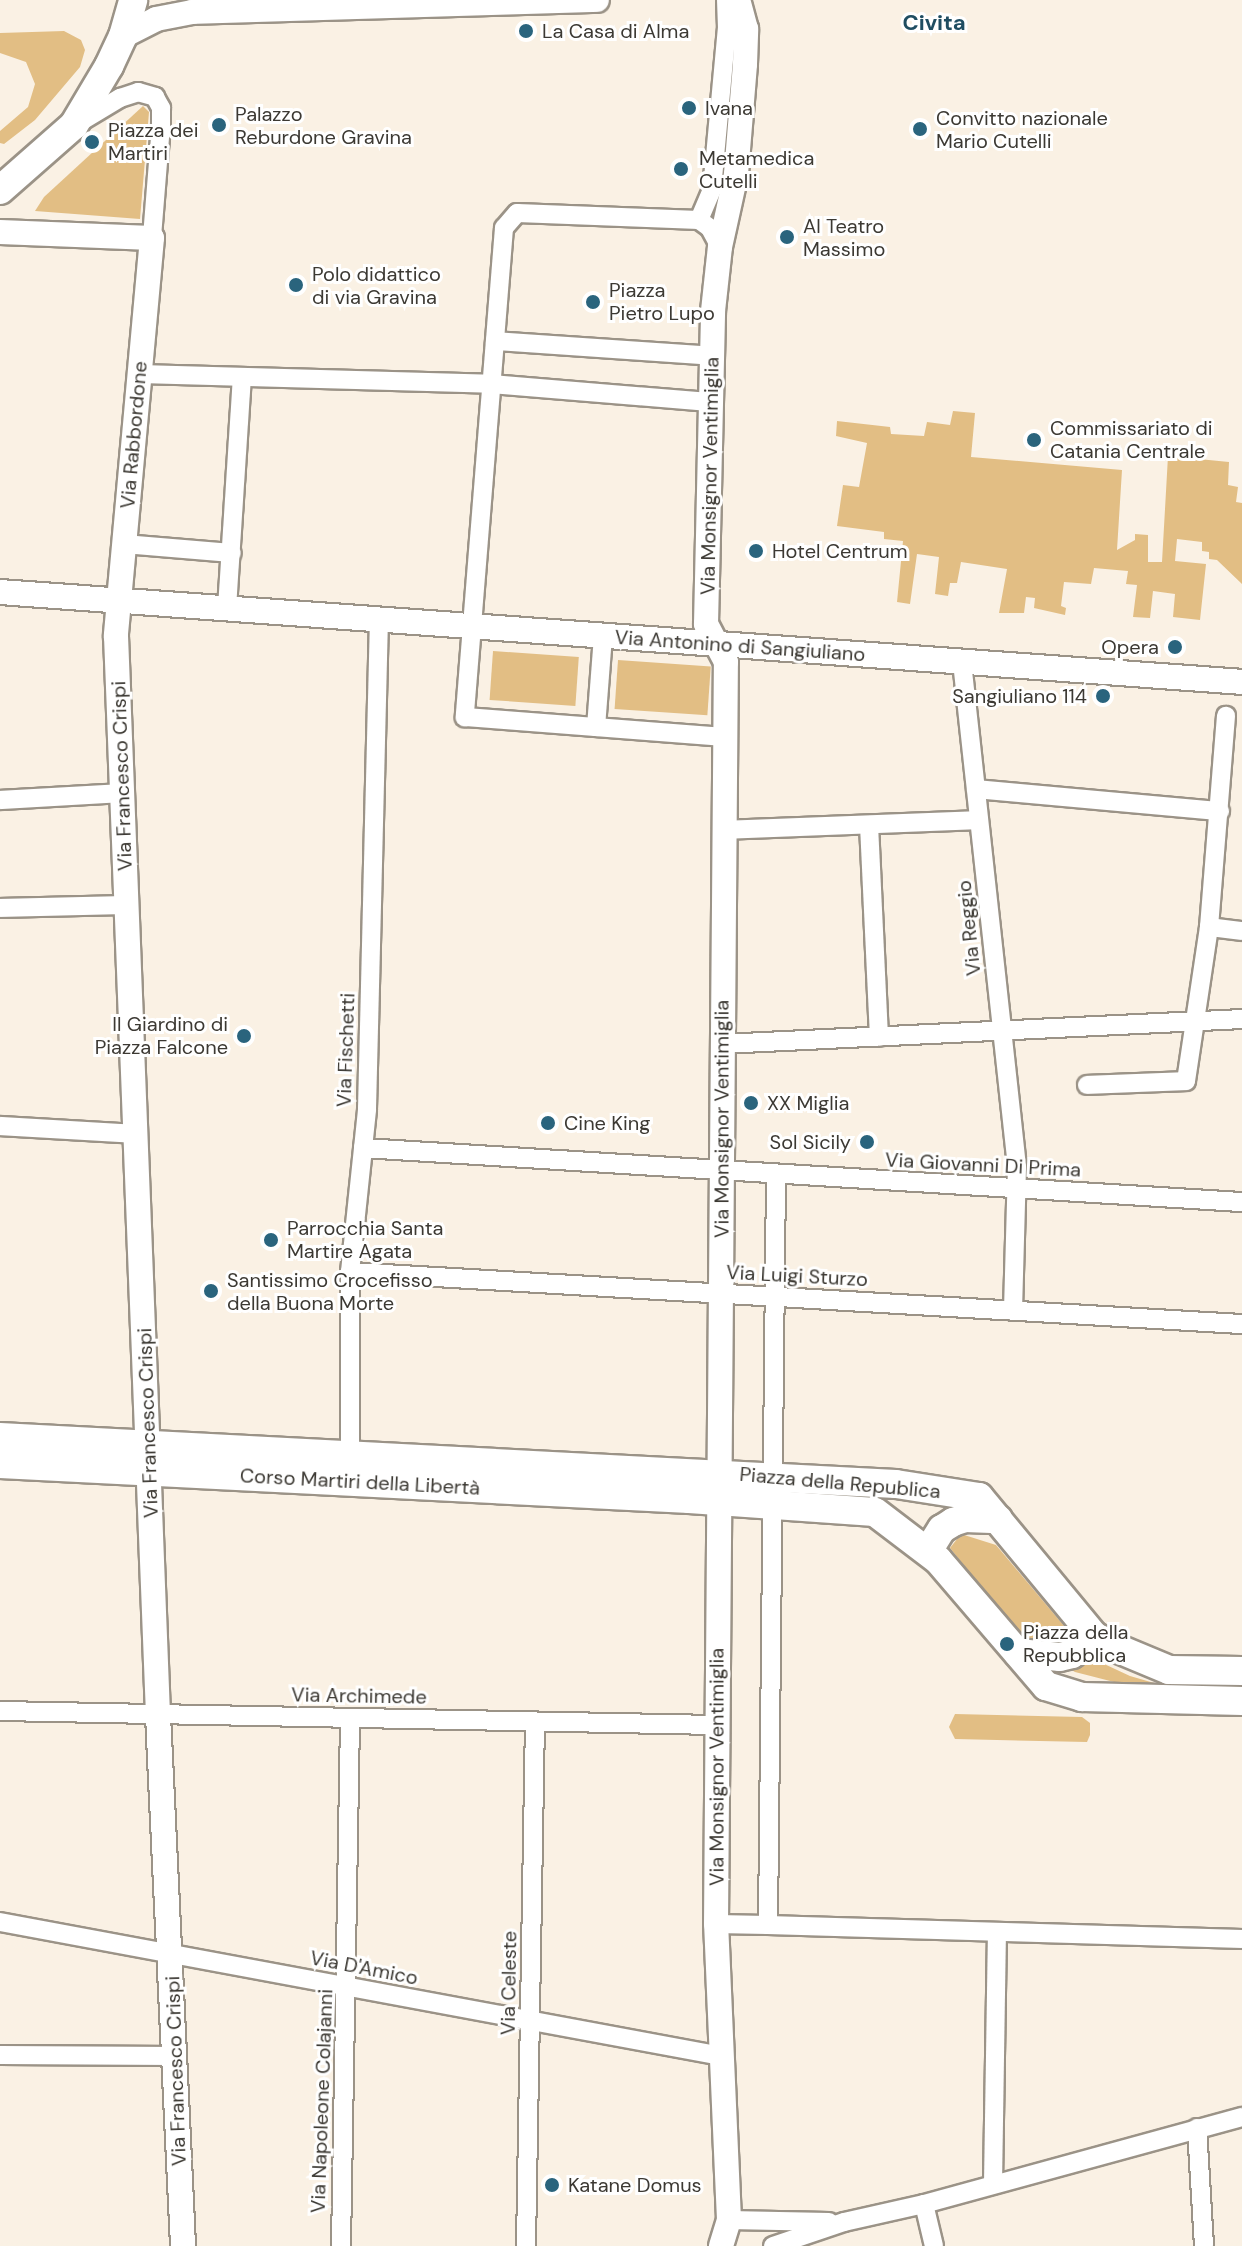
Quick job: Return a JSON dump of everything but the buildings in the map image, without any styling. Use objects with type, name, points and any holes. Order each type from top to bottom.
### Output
[{"type":"main road","points":[[0,190],[74,125],[123,36],[133,0]]},
{"type":"main road","points":[[123,36],[156,19],[192,12],[444,2],[597,0]]},
{"type":"main road","name":"Via Monsignor Ventimiglia","points":[[721,2246],[729,2220],[716,1924],[726,662],[706,624],[713,311],[720,247],[736,174],[745,64],[746,29],[738,0]]},
{"type":"main road","points":[[0,232],[152,238]]},
{"type":"main road","name":"Via Rabbordone","points":[[119,601],[152,238]]},
{"type":"main road","points":[[0,592],[119,601]]},
{"type":"main road","name":"Via Antonino di Sangiuliano","points":[[119,601],[1242,682]]},
{"type":"main road","name":"Via Francesco Crispi","points":[[119,601],[116,636],[158,1715],[183,2246]]},
{"type":"main road","name":"Corso Martiri della Libertà","points":[[0,1437],[150,1458],[719,1487]]},
{"type":"main road","name":"Corso Martiri della Libertà","points":[[0,1464],[150,1458]]},
{"type":"main road","name":"Piazza della Republica","points":[[719,1487],[772,1476],[896,1484],[979,1497],[1093,1635],[1126,1654],[1169,1670],[1242,1671]]},
{"type":"main road","name":"Piazza della Republica","points":[[719,1487],[772,1505],[875,1512],[928,1551],[1046,1686],[1082,1697],[1242,1701]]},
{"type":"main road","name":"Piazza della Republica","points":[[928,1551],[942,1529],[953,1522],[965,1518],[998,1519]]},
{"type":"main road","points":[[1018,1653],[1060,1657],[1072,1654],[1093,1635]]},
{"type":"street","points":[[699,220],[712,189],[727,28],[726,0]]},
{"type":"street","points":[[74,125],[120,98],[138,92],[155,97],[161,108],[161,125],[152,238]]},
{"type":"street","points":[[720,247],[710,228],[699,220],[517,213],[504,228],[465,717],[725,737]]},
{"type":"street","points":[[495,341],[713,356]]},
{"type":"street","points":[[140,374],[468,383],[491,392],[712,402]]},
{"type":"street","points":[[233,608],[232,548],[242,377]]},
{"type":"street","points":[[124,544],[232,548]]},
{"type":"street","name":"Via Fischetti","points":[[350,1468],[350,1272],[367,1109],[379,619]]},
{"type":"street","points":[[596,727],[603,635]]},
{"type":"street","name":"Via Reggio","points":[[962,662],[1017,1189],[1013,1311]]},
{"type":"street","points":[[1087,1085],[1186,1081],[1209,927],[1226,716]]},
{"type":"street","points":[[976,789],[1220,811]]},
{"type":"street","points":[[0,800],[123,793]]},
{"type":"street","points":[[724,830],[979,820]]},
{"type":"street","points":[[869,825],[879,1037]]},
{"type":"street","points":[[0,908],[127,905]]},
{"type":"street","points":[[1209,927],[1242,931]]},
{"type":"street","points":[[722,1044],[1242,1019]]},
{"type":"street","points":[[0,1126],[137,1134]]},
{"type":"street","name":"Via Giovanni Di Prima","points":[[363,1148],[1242,1202]]},
{"type":"street","points":[[768,1925],[776,1175]]},
{"type":"street","name":"Via Luigi Sturzo","points":[[350,1272],[1242,1324]]},
{"type":"street","name":"Via Archimede","points":[[0,1711],[717,1725]]},
{"type":"street","name":"Via Napoleone Colajanni","points":[[341,2246],[348,1987],[350,1718]]},
{"type":"street","name":"Via Celeste","points":[[526,2246],[535,1722]]},
{"type":"street","name":"Via D'Amico","points":[[0,1922],[721,2056]]},
{"type":"street","points":[[716,1924],[1242,1939]]},
{"type":"street","points":[[993,2184],[997,1932]]},
{"type":"street","points":[[0,2055],[175,2056]]},
{"type":"street","points":[[773,2246],[844,2222],[924,2204],[1242,2117]]},
{"type":"street","points":[[1197,2128],[1204,2246]]},
{"type":"street","points":[[924,2204],[934,2246]]},
{"type":"street","points":[[729,2220],[844,2222]]},
{"type":"shaded area","points":[[64,31],[81,40],[85,50],[80,67],[35,120],[4,144],[0,143],[0,131],[28,107],[35,84],[26,62],[0,53],[0,33]]},
{"type":"shaded area","points":[[143,106],[149,112],[140,219],[35,211],[44,197]]},
{"type":"shaded area","points":[[953,411],[975,413],[971,457],[1122,470],[1117,550],[1135,540],[1135,534],[1148,535],[1148,562],[1162,562],[1168,456],[1229,462],[1228,485],[1238,487],[1236,502],[1242,503],[1242,584],[1217,560],[1209,559],[1209,552],[1202,551],[1202,542],[1177,539],[1175,561],[1206,564],[1200,620],[1173,617],[1175,594],[1153,591],[1150,618],[1133,617],[1137,585],[1126,584],[1128,571],[1094,568],[1091,584],[1064,582],[1061,606],[1066,608],[1065,615],[1034,608],[1035,598],[1026,597],[1024,613],[999,613],[1007,569],[961,562],[957,583],[950,583],[948,596],[935,594],[939,557],[917,554],[910,604],[897,602],[903,541],[884,539],[884,532],[837,526],[843,485],[859,487],[867,443],[836,436],[837,421],[890,427],[891,434],[924,436],[927,422],[950,425]]},
{"type":"shaded area","points":[[493,651],[579,657],[575,706],[490,700]]},
{"type":"shaded area","points":[[618,660],[711,666],[707,715],[615,709]]},
{"type":"shaded area","points":[[961,1534],[996,1545],[1070,1633],[1069,1644],[1049,1650],[1022,1639],[950,1548]]},
{"type":"shaded area","points":[[1087,1656],[1130,1676],[1161,1685],[1160,1689],[1118,1683],[1075,1672],[1061,1664]]},
{"type":"shaded area","points":[[955,1714],[1082,1717],[1090,1723],[1090,1735],[1087,1742],[955,1739],[949,1727]]},
{"type":"place","name":"La Casa di Alma","points":[[526,31]]},
{"type":"place","name":"Ivana","points":[[689,108]]},
{"type":"place","name":"Palazzo Reburdone Gravina","points":[[219,125]]},
{"type":"place","name":"Convitto nazionale Mario Cutelli","points":[[920,129]]},
{"type":"place","name":"Piazza dei Martiri","points":[[92,142]]},
{"type":"place","name":"Metamedica Cutelli","points":[[681,169]]},
{"type":"place","name":"Al Teatro Massimo","points":[[787,237]]},
{"type":"place","name":"Polo didattico di via Gravina","points":[[296,285]]},
{"type":"place","name":"Piazza Pietro Lupo","points":[[593,302]]},
{"type":"place","name":"Commissariato di Catania Centrale","points":[[1034,440]]},
{"type":"place","name":"Hotel Centrum","points":[[756,551]]},
{"type":"place","name":"Opera","points":[[1175,647]]},
{"type":"place","name":"Sangiuliano 114","points":[[1103,696]]},
{"type":"place","name":"Il Giardino di Piazza Falcone","points":[[244,1036]]},
{"type":"place","name":"XX Miglia","points":[[751,1103]]},
{"type":"place","name":"Cine King","points":[[548,1123]]},
{"type":"place","name":"Sol Sicily","points":[[867,1142]]},
{"type":"place","name":"Parrocchia Santa Martire Agata","points":[[271,1240]]},
{"type":"place","name":"Santissimo Crocefisso della Buona Morte","points":[[211,1291]]},
{"type":"place","name":"Piazza della Repubblica","points":[[1007,1644]]},
{"type":"place","name":"Katane Domus","points":[[552,2185]]},
{"type":"district","name":"Civita","points":[[934,23]]}]
